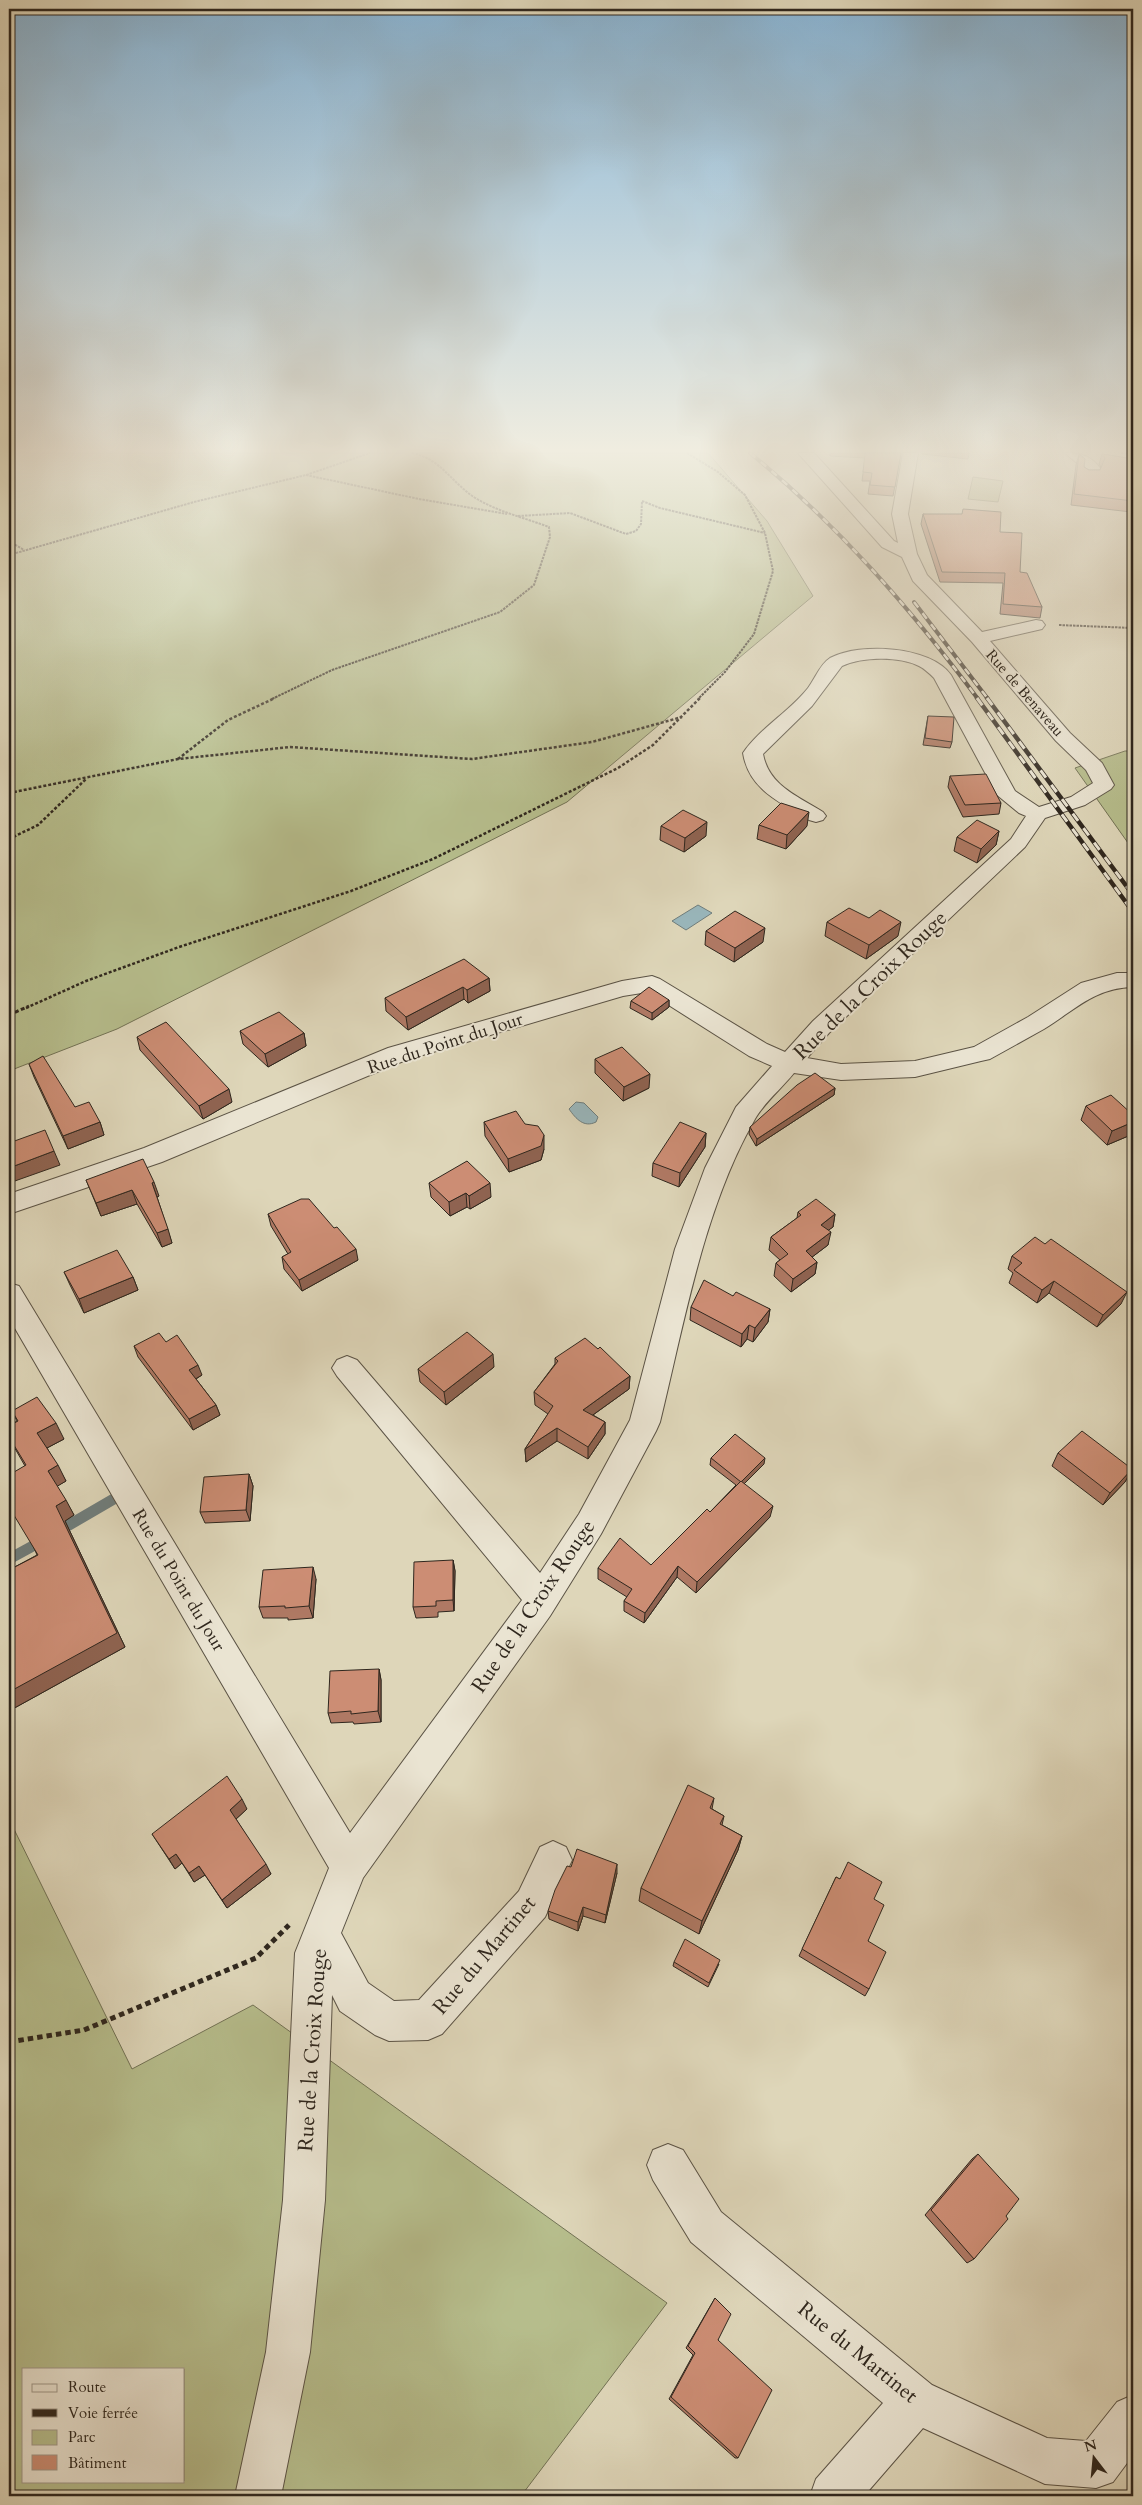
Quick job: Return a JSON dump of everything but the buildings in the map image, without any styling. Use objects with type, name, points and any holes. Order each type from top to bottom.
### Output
[{"type":"street","name":"Rue de Benaveau","points":[[917,570],[919,576],[978,638],[1063,737],[1095,767],[1104,785],[1078,801],[1038,814]]},
{"type":"street","points":[[978,638],[1036,625]]},
{"type":"street","points":[[816,816],[771,788],[759,777],[754,765],[753,752],[794,714],[822,683],[829,668],[836,662],[846,658],[884,655],[906,656],[924,661],[942,675],[1007,795],[1038,814]]},
{"type":"street","name":"Rue de la Croix Rouge","points":[[258,2496],[288,2352],[304,2200],[314,1953],[349,1866],[542,1599],[590,1524],[645,1422],[689,1249],[718,1168],[745,1113],[821,1027],[1018,843],[1038,814]]},
{"type":"street","name":"Rue du Point du Jour","points":[[9,1204],[153,1155],[397,1054],[629,988],[652,984],[758,1050],[789,1064],[841,1072],[916,1069],[981,1053],[1036,1023],[1089,988],[1117,980],[1133,980]]},
{"type":"street","name":"Rue du Point du Jour","points":[[9,1294],[349,1866]]},
{"type":"street","points":[[347,1368],[542,1599]]},
{"type":"street","name":"Rue du Martinet","points":[[328,1918],[354,1998],[389,2021],[428,2020],[532,1904],[553,1860]]},
{"type":"street","name":"Rue du Martinet","points":[[668,2165],[706,2228],[916,2401],[1045,2461],[1096,2465],[1133,2418]]},
{"type":"street","points":[[833,2496],[916,2401]]},
{"type":"path","points":[[178,759],[228,720],[332,670],[500,612],[534,585],[539,570]]},
{"type":"path","points":[[9,1015],[86,981],[151,957],[351,891],[433,859],[618,768],[653,745],[682,717],[724,672],[754,634],[773,570]]},
{"type":"path","points":[[1036,625],[1133,628]]},
{"type":"path","points":[[9,793],[178,759],[290,746],[472,760],[592,742],[682,717]]},
{"type":"path","points":[[9,839],[38,825],[87,778]]},
{"type":"path","points":[[9,2042],[84,2030],[256,1958],[295,1918],[328,1918]]},
{"type":"green space","points":[[9,570],[797,570],[813,596],[567,802],[117,1029],[9,1071]]},
{"type":"green space","points":[[1125,751],[1133,751],[1133,850],[1075,768]]},
{"type":"green space","points":[[9,1819],[132,2069],[253,2005],[667,2303],[521,2496],[9,2496]]},
{"type":"water","points":[[698,905],[712,913],[686,930],[672,921]]},
{"type":"water","points":[[576,1102],[584,1103],[598,1117],[596,1122],[588,1124],[577,1119],[569,1109]]},
{"type":"waterway","points":[[57,1532],[124,1493]]},
{"type":"waterway","points":[[9,1559],[42,1541]]},
{"type":"railway","points":[[872,570],[926,632],[978,699]]},
{"type":"railway","points":[[914,602],[988,699]]},
{"type":"railway","points":[[977,698],[1133,912]]},
{"type":"railway","points":[[987,698],[1133,895]]}]
